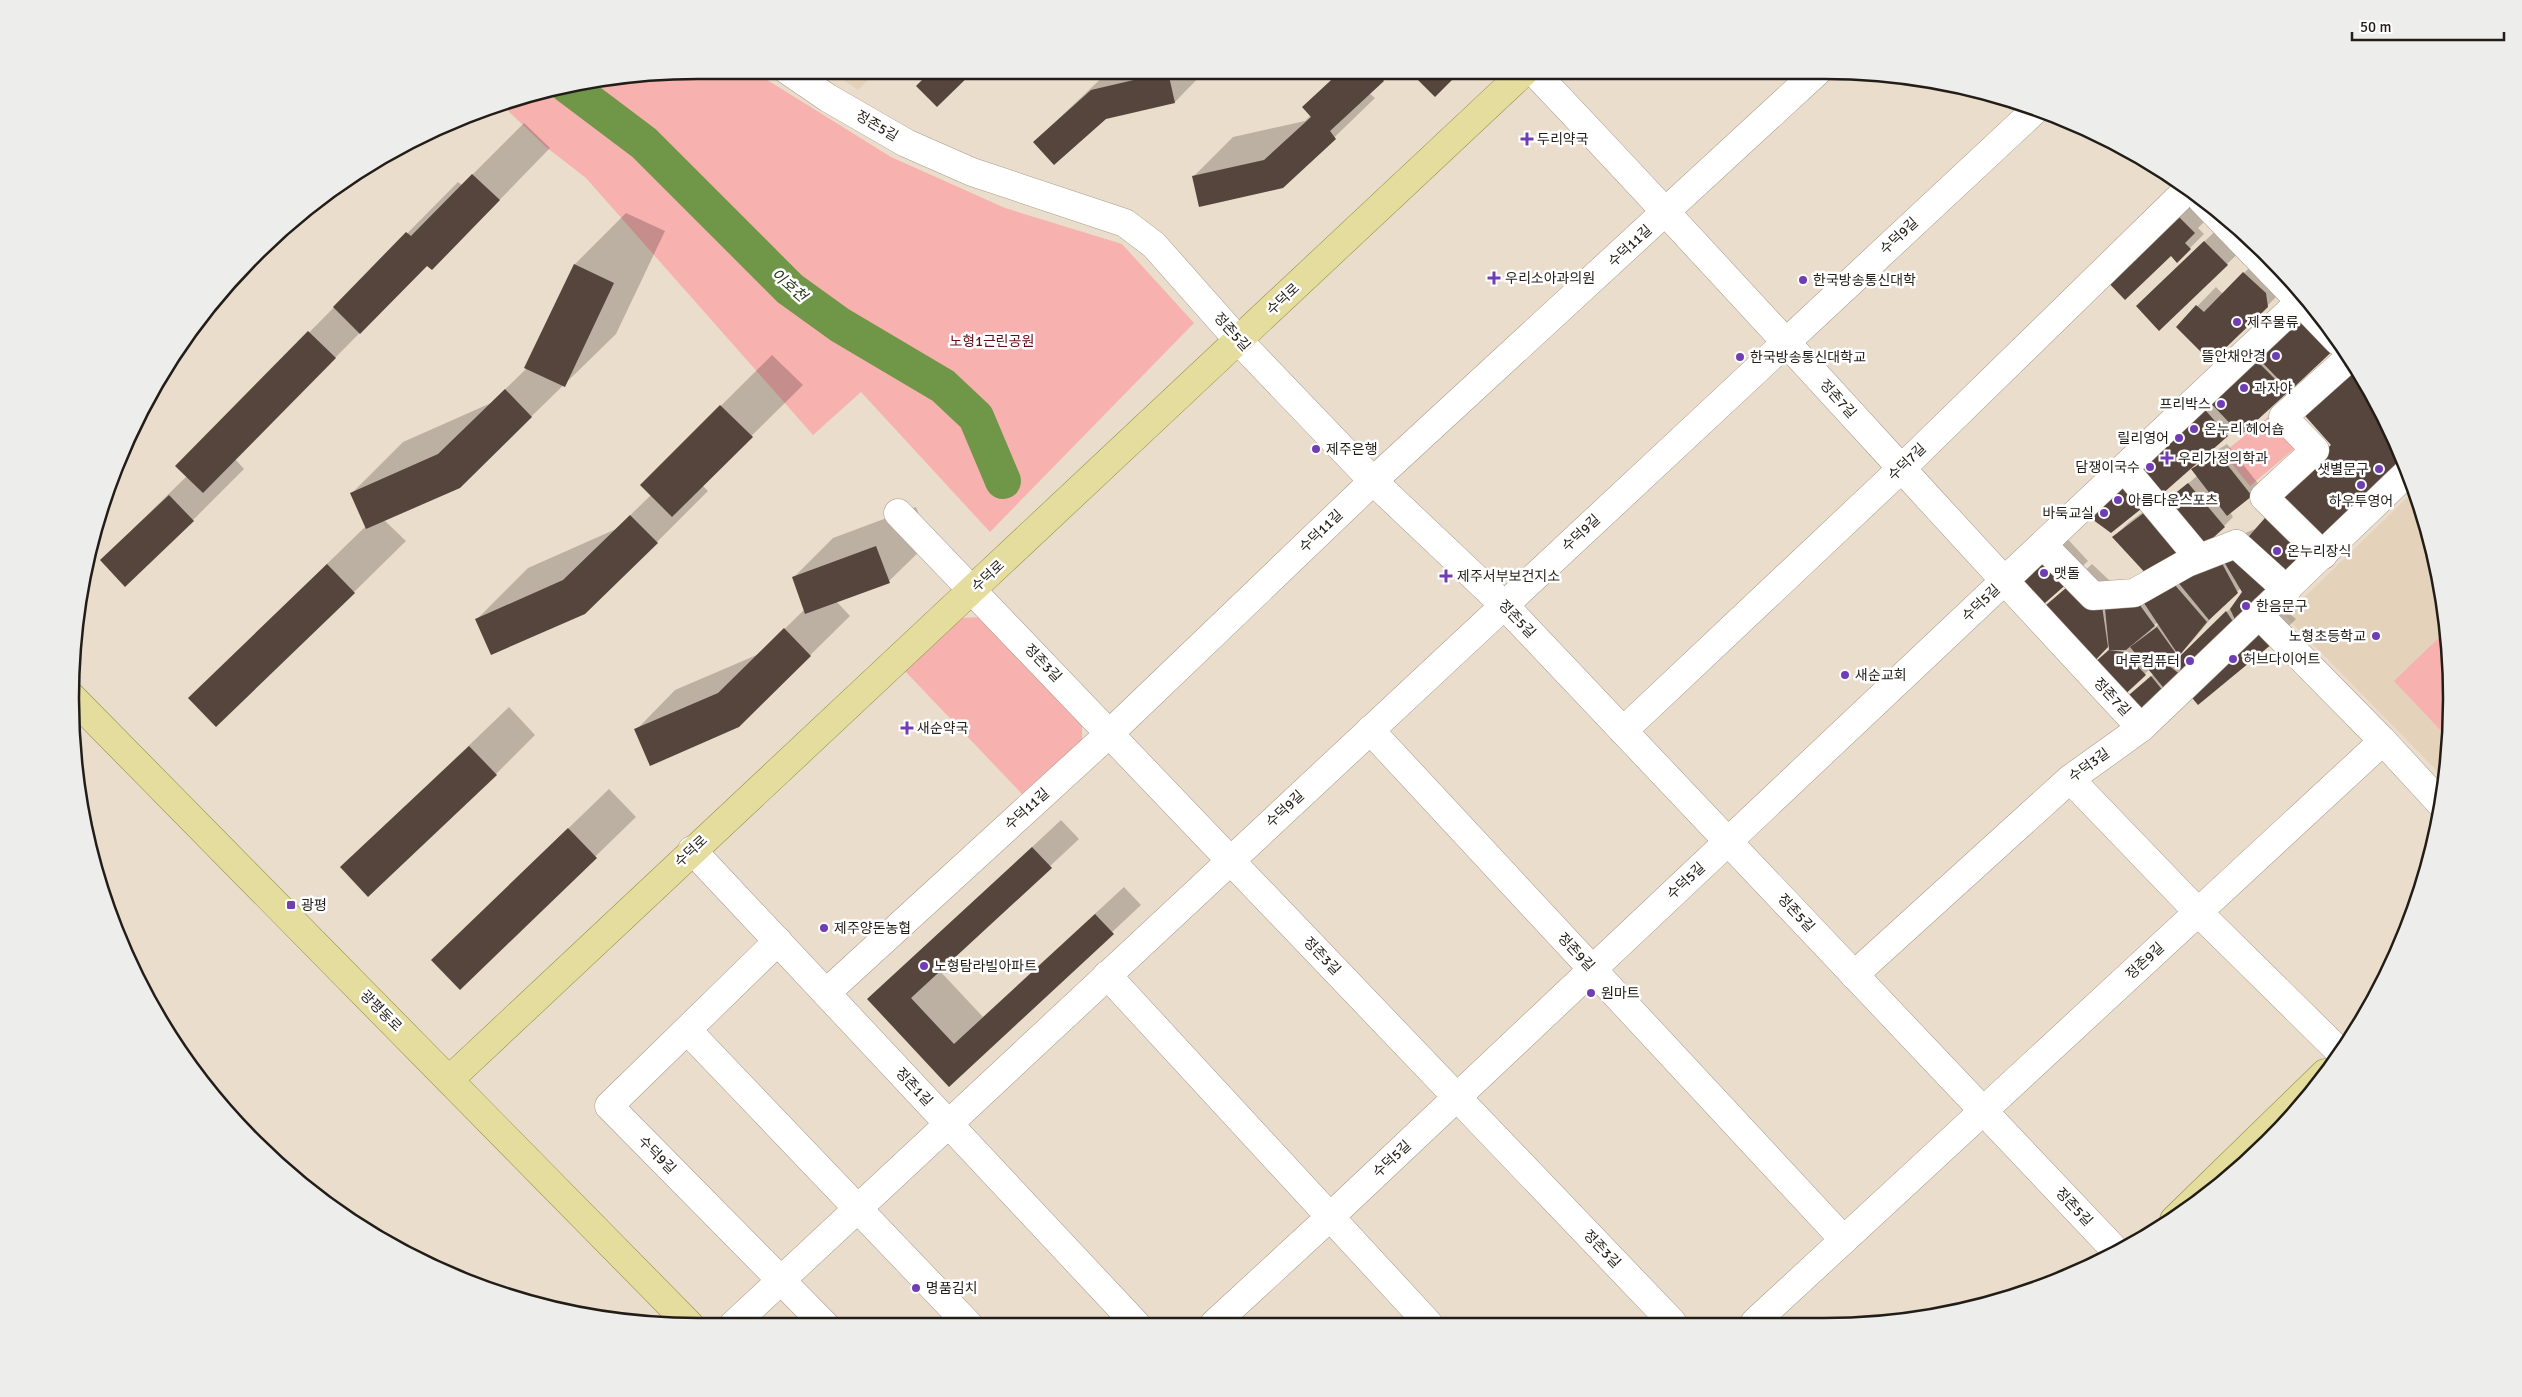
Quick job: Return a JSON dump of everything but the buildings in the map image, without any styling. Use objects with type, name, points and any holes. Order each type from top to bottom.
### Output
[{"type":"main road","name":"수덕로","points":[[450,1080],[692,850],[973,590],[1517,79]]},
{"type":"main road","name":"광평동로","points":[[79,704],[683,1318]]},
{"type":"main road","points":[[2245,1152],[2275,1123]]},
{"type":"street","name":"정존5길","points":[[800,79],[828,98],[906,143],[972,172],[1125,224],[1154,245],[1239,341],[1373,481],[1504,605],[2112,1247]]},
{"type":"street","name":"정존7길","points":[[1541,79],[1667,212],[2004,582],[2141,728]]},
{"type":"street","name":"수덕11길","points":[[826,993],[1110,733],[1373,481],[1809,79]]},
{"type":"street","name":"수덕9길","points":[[740,1318],[2030,115]]},
{"type":"street","name":"수덕7길","points":[[1623,730],[1901,469],[2184,194]]},
{"type":"street","name":"수덕5길","points":[[1221,1318],[1330,1217],[2299,302]]},
{"type":"street","points":[[2323,555],[2264,497],[2315,450],[2283,417],[2344,362]]},
{"type":"street","points":[[2124,468],[2199,558]]},
{"type":"street","name":"수덕3길","points":[[1854,974],[2070,779],[2141,728],[2402,478]]},
{"type":"street","name":"정존3길","points":[[898,513],[1668,1318]]},
{"type":"street","points":[[2043,545],[2093,596],[2134,593],[2167,573],[2236,544],[2287,590]]},
{"type":"street","points":[[2260,616],[2383,741],[2435,797]]},
{"type":"street","name":"정존9길","points":[[1370,730],[1844,1240]]},
{"type":"street","name":"정존9길","points":[[1759,1318],[2383,741]]},
{"type":"street","points":[[2070,779],[2198,912],[2336,1048]]},
{"type":"street","name":"정존1길","points":[[692,850],[1130,1318]]},
{"type":"street","name":"수덕9길","points":[[778,941],[609,1106],[818,1318]]},
{"type":"street","points":[[1107,975],[1423,1318]]},
{"type":"street","points":[[687,1030],[962,1318]]},
{"type":"shaded area","points":[[842,79],[869,79],[858,90]]},
{"type":"shaded area","name":"노형초등학교","points":[[2409,496],[2422,538],[2438,618],[2443,698],[2439,772],[2285,616]]},
{"type":"green space","name":"노형1근린공원","points":[[765,79],[891,157],[1005,208],[1122,244],[1194,323],[990,532],[861,392],[813,435],[586,178],[546,147],[507,110],[538,100],[618,84],[658,80]]},
{"type":"green space","points":[[2268,417],[2295,448],[2250,486],[2223,453]]},
{"type":"green space","points":[[981,617],[1082,722],[1082,741],[1024,796],[905,671],[961,618]]},
{"type":"green space","points":[[2440,637],[2443,698],[2442,732],[2394,681]]},
{"type":"waterway","name":"이호천","points":[[576,92],[644,143],[790,289],[840,325],[943,386],[976,417],[1003,481]]},
{"type":"place","name":"두리약국","points":[[1527,139]]},
{"type":"place","name":"우리소아과의원","points":[[1494,278]]},
{"type":"place","name":"한국방송통신대학","points":[[1803,280]]},
{"type":"place","name":"제주물류","points":[[2237,322]]},
{"type":"place","name":"뜰안채안경","points":[[2276,356]]},
{"type":"place","name":"한국방송통신대학교","points":[[1740,357]]},
{"type":"place","name":"과자야","points":[[2244,388]]},
{"type":"place","name":"프리박스","points":[[2221,404]]},
{"type":"place","name":"온누리 헤어숍","points":[[2194,429]]},
{"type":"place","name":"릴리영어","points":[[2179,438]]},
{"type":"place","name":"제주은행","points":[[1316,449]]},
{"type":"place","name":"우리가정의학과","points":[[2167,458]]},
{"type":"place","name":"담쟁이국수","points":[[2150,467]]},
{"type":"place","name":"샛별문구","points":[[2379,469]]},
{"type":"place","name":"하우투영어","points":[[2361,485]]},
{"type":"place","name":"아름다운스포츠","points":[[2118,500]]},
{"type":"place","name":"바둑교실","points":[[2104,513]]},
{"type":"place","name":"온누리장식","points":[[2277,551]]},
{"type":"place","name":"맷돌","points":[[2044,573]]},
{"type":"place","name":"제주서부보건지소","points":[[1446,576]]},
{"type":"place","name":"한음문구","points":[[2246,606]]},
{"type":"place","name":"노형초등학교","points":[[2376,636]]},
{"type":"place","name":"허브다이어트","points":[[2233,659]]},
{"type":"place","name":"머루컴퓨터","points":[[2190,661]]},
{"type":"place","name":"새순교회","points":[[1845,675]]},
{"type":"place","name":"새순약국","points":[[907,728]]},
{"type":"place","name":"광평","points":[[291,905]]},
{"type":"place","name":"제주양돈농협","points":[[824,928]]},
{"type":"place","name":"노형탐라빌아파트","points":[[924,966]]},
{"type":"place","name":"원마트","points":[[1591,993]]},
{"type":"place","name":"명품김치","points":[[916,1288]]}]
